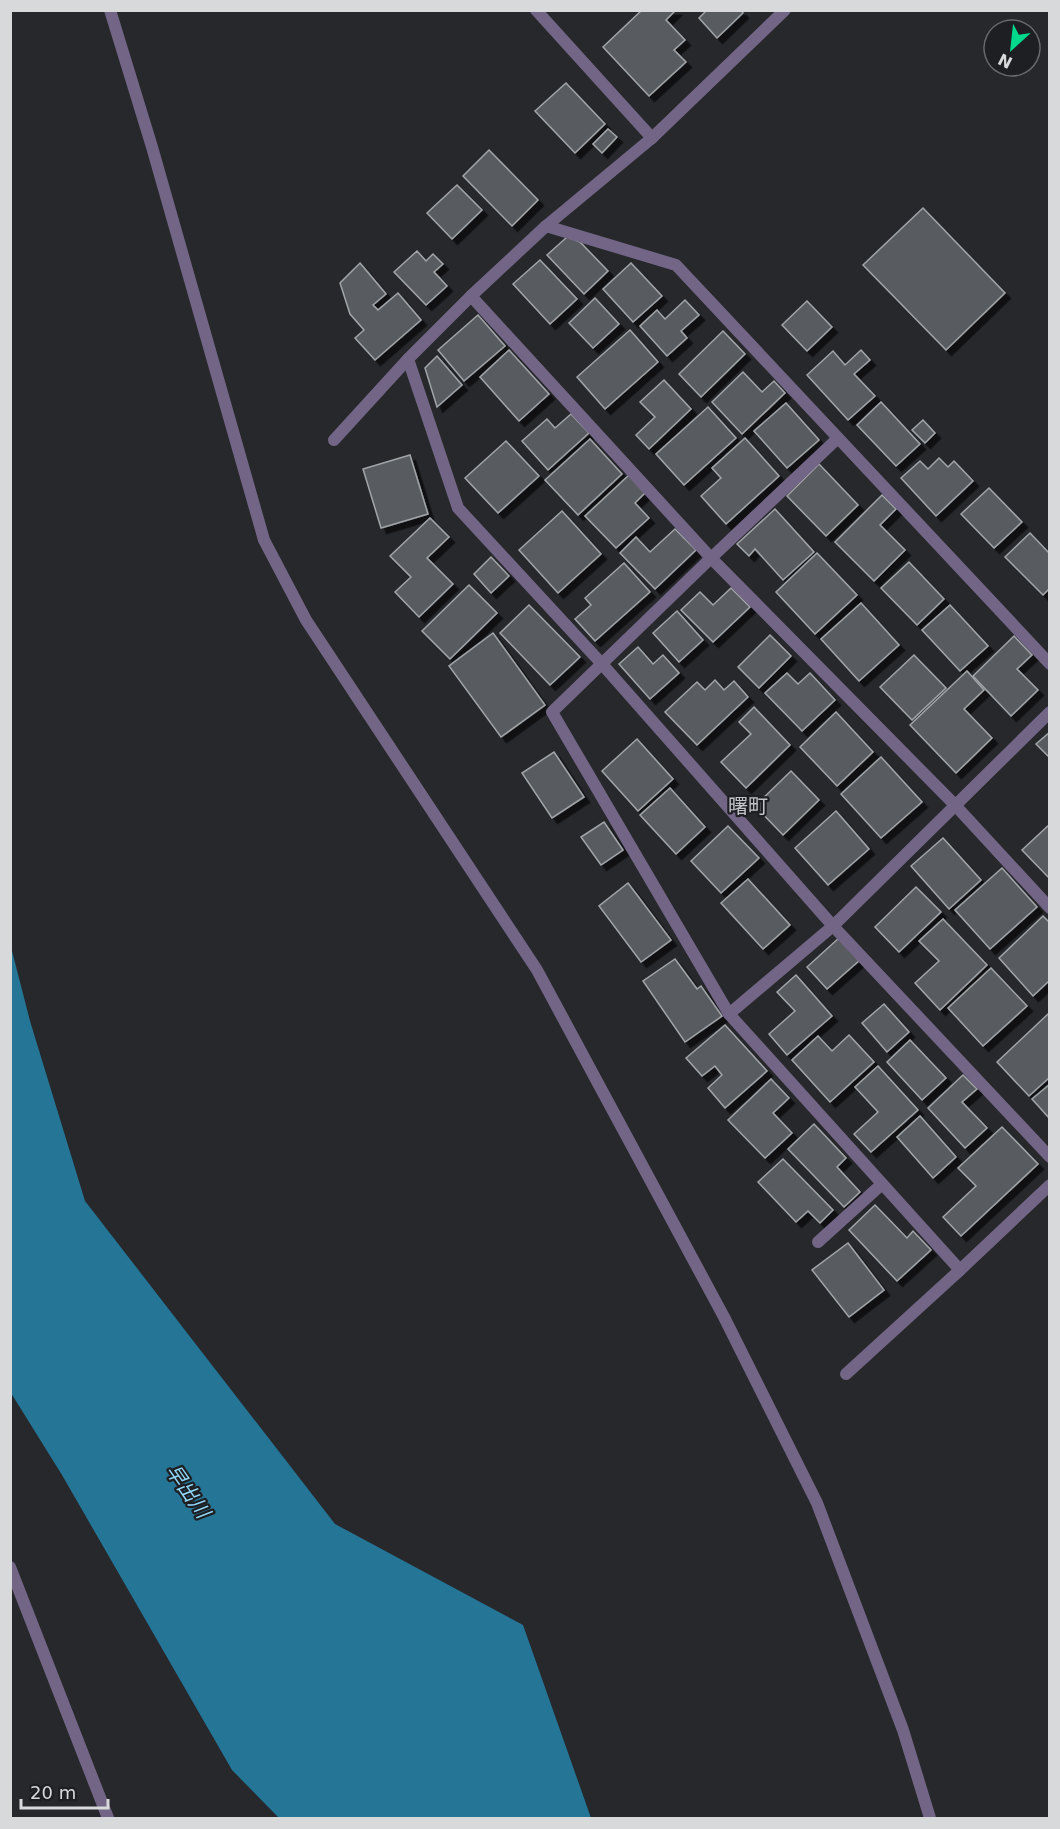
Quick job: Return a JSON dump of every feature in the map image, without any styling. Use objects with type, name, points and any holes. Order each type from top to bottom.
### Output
[{"type":"street","points":[[111,10],[264,540],[306,620],[537,970],[724,1317],[817,1503],[903,1730],[930,1818]]},
{"type":"street","points":[[536,10],[651,138]]},
{"type":"street","points":[[334,440],[408,359],[471,296],[546,226],[651,138],[785,10]]},
{"type":"street","points":[[546,226],[676,265],[1050,664]]},
{"type":"street","points":[[471,296],[711,558],[954,804],[1050,908]]},
{"type":"street","points":[[408,359],[458,508],[602,664],[833,926],[1050,1157]]},
{"type":"street","points":[[838,438],[552,712],[729,1014],[960,1270]]},
{"type":"street","points":[[729,1014],[833,926],[954,804],[1050,712]]},
{"type":"street","points":[[818,1242],[882,1184]]},
{"type":"street","points":[[846,1374],[1050,1185]]},
{"type":"street","points":[[10,1567],[108,1818]]},
{"type":"water","name":"早出川","points":[[11,947],[30,1021],[85,1201],[335,1524],[523,1625],[591,1818],[279,1818],[232,1770],[62,1475],[11,1393]]},
{"type":"building","points":[[642,10],[676,10],[666,20],[685,40],[674,50],[686,62],[649,96],[603,47]]},
{"type":"building","points":[[707,10],[741,10],[743,13],[717,38],[699,18]]},
{"type":"building","points":[[566,83],[605,124],[575,153],[535,111]]},
{"type":"building","points":[[608,129],[617,137],[602,153],[593,144]]},
{"type":"building","points":[[489,150],[538,200],[512,226],[463,176]]},
{"type":"building","points":[[457,185],[482,210],[452,239],[427,213]]},
{"type":"building","points":[[923,208],[1005,293],[946,350],[863,265]]},
{"type":"building","points":[[567,237],[580,242],[608,271],[584,294],[547,255]]},
{"type":"building","points":[[417,251],[426,261],[433,254],[443,264],[434,272],[447,286],[426,305],[394,272]]},
{"type":"building","points":[[540,260],[577,299],[550,324],[513,284]]},
{"type":"building","points":[[360,263],[386,294],[373,305],[378,310],[398,293],[421,320],[375,360],[355,338],[364,330],[350,314],[340,283]]},
{"type":"building","points":[[631,263],[662,296],[633,322],[603,289]]},
{"type":"building","points":[[595,298],[619,324],[593,348],[569,323]]},
{"type":"building","points":[[685,300],[699,315],[681,331],[687,338],[667,356],[640,326],[657,310],[665,319]]},
{"type":"building","points":[[807,301],[832,327],[807,351],[782,325]]},
{"type":"building","points":[[478,315],[505,346],[464,381],[438,350]]},
{"type":"building","points":[[630,330],[658,362],[605,409],[577,377]]},
{"type":"building","points":[[723,331],[745,354],[701,397],[679,374]]},
{"type":"building","points":[[509,350],[549,394],[519,421],[480,377]]},
{"type":"building","points":[[861,350],[870,360],[854,374],[875,396],[848,420],[807,375],[833,351],[845,365]]},
{"type":"building","points":[[437,356],[462,385],[437,407],[425,368]]},
{"type":"building","points":[[743,372],[762,392],[774,381],[785,393],[742,434],[712,402]]},
{"type":"building","points":[[664,380],[691,409],[649,449],[636,435],[655,417],[640,402]]},
{"type":"building","points":[[881,402],[920,444],[896,466],[857,425]]},
{"type":"building","points":[[786,403],[819,440],[787,468],[754,431]]},
{"type":"building","points":[[708,407],[736,438],[684,485],[656,454]]},
{"type":"building","points":[[571,414],[589,433],[548,470],[522,441],[547,419],[555,428]]},
{"type":"building","points":[[923,420],[935,433],[925,443],[912,430]]},
{"type":"building","points":[[745,438],[779,476],[726,524],[701,496],[721,478],[712,468]]},
{"type":"building","points":[[590,439],[622,474],[578,515],[545,480]]},
{"type":"building","points":[[506,441],[539,476],[498,513],[465,478]]},
{"type":"building","points":[[410,455],[428,514],[381,528],[363,469]]},
{"type":"building","points":[[939,458],[948,467],[954,461],[973,481],[936,516],[901,478],[920,461],[928,469]]},
{"type":"building","points":[[819,464],[858,505],[826,536],[787,496]]},
{"type":"building","points":[[629,475],[645,493],[635,503],[649,518],[616,548],[585,516]]},
{"type":"building","points":[[989,488],[1022,522],[994,548],[961,514]]},
{"type":"building","points":[[882,495],[896,509],[880,525],[905,550],[874,581],[835,542]]},
{"type":"building","points":[[775,509],[814,552],[783,580],[755,549],[749,556],[737,544]]},
{"type":"building","points":[[562,511],[601,554],[558,593],[519,550]]},
{"type":"building","points":[[430,518],[449,537],[427,558],[453,584],[419,617],[395,592],[411,577],[390,556]]},
{"type":"building","points":[[675,529],[696,550],[655,589],[620,553],[636,537],[650,552]]},
{"type":"building","points":[[1030,533],[1050,554],[1050,588],[1043,595],[1005,557]]},
{"type":"building","points":[[817,553],[857,595],[815,634],[776,592]]},
{"type":"building","points":[[491,557],[509,576],[491,593],[474,574]]},
{"type":"building","points":[[909,562],[944,599],[917,625],[881,588]]},
{"type":"building","points":[[624,563],[650,592],[595,641],[575,619],[591,605],[585,598]]},
{"type":"building","points":[[469,585],[497,613],[450,659],[422,631]]},
{"type":"building","points":[[731,588],[750,607],[713,642],[681,610],[700,592],[713,605]]},
{"type":"building","points":[[861,603],[899,645],[859,681],[821,639]]},
{"type":"building","points":[[529,605],[580,657],[550,685],[500,633]]},
{"type":"building","points":[[950,605],[988,646],[960,671],[922,630]]},
{"type":"building","points":[[677,611],[703,640],[679,662],[653,633]]},
{"type":"building","points":[[493,633],[545,705],[501,737],[449,666]]},
{"type":"building","points":[[770,635],[791,656],[759,688],[738,667]]},
{"type":"building","points":[[1014,636],[1032,655],[1017,669],[1038,690],[1011,716],[973,676]]},
{"type":"building","points":[[638,647],[653,664],[663,655],[679,673],[650,699],[619,664]]},
{"type":"building","points":[[914,655],[946,688],[912,720],[880,687]]},
{"type":"building","points":[[967,671],[984,690],[964,709],[992,738],[956,773],[910,725]]},
{"type":"building","points":[[787,673],[798,684],[810,673],[835,700],[802,731],[765,693]]},
{"type":"building","points":[[715,680],[724,690],[734,681],[748,697],[697,745],[665,712],[697,682],[705,690]]},
{"type":"building","points":[[754,707],[790,745],[746,788],[721,762],[751,734],[739,722]]},
{"type":"building","points":[[836,712],[873,752],[837,786],[800,747]]},
{"type":"building","points":[[1050,732],[1050,758],[1036,744]]},
{"type":"building","points":[[637,739],[673,779],[638,811],[602,771]]},
{"type":"building","points":[[554,752],[584,797],[552,818],[522,773]]},
{"type":"building","points":[[881,757],[922,802],[881,838],[841,794]]},
{"type":"building","points":[[791,771],[819,800],[783,835],[755,806]]},
{"type":"building","points":[[670,788],[705,827],[676,854],[640,815]]},
{"type":"building","points":[[836,811],[869,849],[828,885],[795,848]]},
{"type":"building","points":[[604,822],[623,850],[601,865],[581,837]]},
{"type":"building","points":[[1050,824],[1050,879],[1022,850]]},
{"type":"building","points":[[728,826],[759,858],[721,893],[691,861]]},
{"type":"building","points":[[943,838],[981,880],[949,909],[911,866]]},
{"type":"building","points":[[1002,868],[1037,907],[990,949],[955,910]]},
{"type":"building","points":[[748,879],[790,925],[763,949],[721,903]]},
{"type":"building","points":[[628,883],[671,940],[641,962],[599,906]]},
{"type":"building","points":[[916,887],[941,912],[899,952],[875,927]]},
{"type":"building","points":[[1043,916],[1050,923],[1050,980],[1033,996],[999,958]]},
{"type":"building","points":[[943,919],[987,965],[940,1010],[915,983],[939,961],[919,941]]},
{"type":"building","points":[[840,937],[860,960],[827,989],[807,967]]},
{"type":"building","points":[[675,959],[697,989],[701,986],[722,1016],[685,1042],[643,981]]},
{"type":"building","points":[[991,968],[1027,1006],[983,1046],[948,1008]]},
{"type":"building","points":[[796,975],[832,1016],[787,1055],[769,1034],[795,1011],[777,992]]},
{"type":"building","points":[[884,1004],[909,1032],[887,1052],[862,1023]]},
{"type":"building","points":[[1048,1014],[1050,1016],[1050,1077],[1029,1096],[997,1062]]},
{"type":"building","points":[[725,1025],[767,1071],[725,1108],[708,1088],[722,1075],[715,1066],[702,1076],[686,1058]]},
{"type":"building","points":[[849,1035],[874,1062],[830,1102],[792,1060],[818,1036],[832,1051]]},
{"type":"building","points":[[910,1040],[946,1078],[922,1100],[887,1062]]},
{"type":"building","points":[[878,1066],[918,1110],[871,1152],[854,1134],[878,1112],[855,1087]]},
{"type":"building","points":[[963,1075],[977,1089],[962,1102],[987,1128],[965,1148],[928,1108]]},
{"type":"building","points":[[771,1079],[789,1098],[773,1113],[792,1133],[765,1158],[728,1120]]},
{"type":"building","points":[[1050,1084],[1050,1119],[1032,1099]]},
{"type":"building","points":[[920,1116],[956,1157],[933,1178],[897,1137]]},
{"type":"building","points":[[814,1124],[846,1158],[837,1167],[860,1192],[844,1207],[788,1149]]},
{"type":"building","points":[[1002,1127],[1038,1164],[961,1236],[943,1217],[976,1186],[958,1168]]},
{"type":"building","points":[[783,1159],[833,1210],[820,1223],[808,1211],[796,1222],[758,1182]]},
{"type":"building","points":[[875,1205],[907,1238],[913,1231],[931,1250],[897,1281],[849,1230]]},
{"type":"building","points":[[848,1243],[884,1290],[849,1317],[812,1270]]},
{"type":"district","name":"曙町","points":[[748,806]]}]
